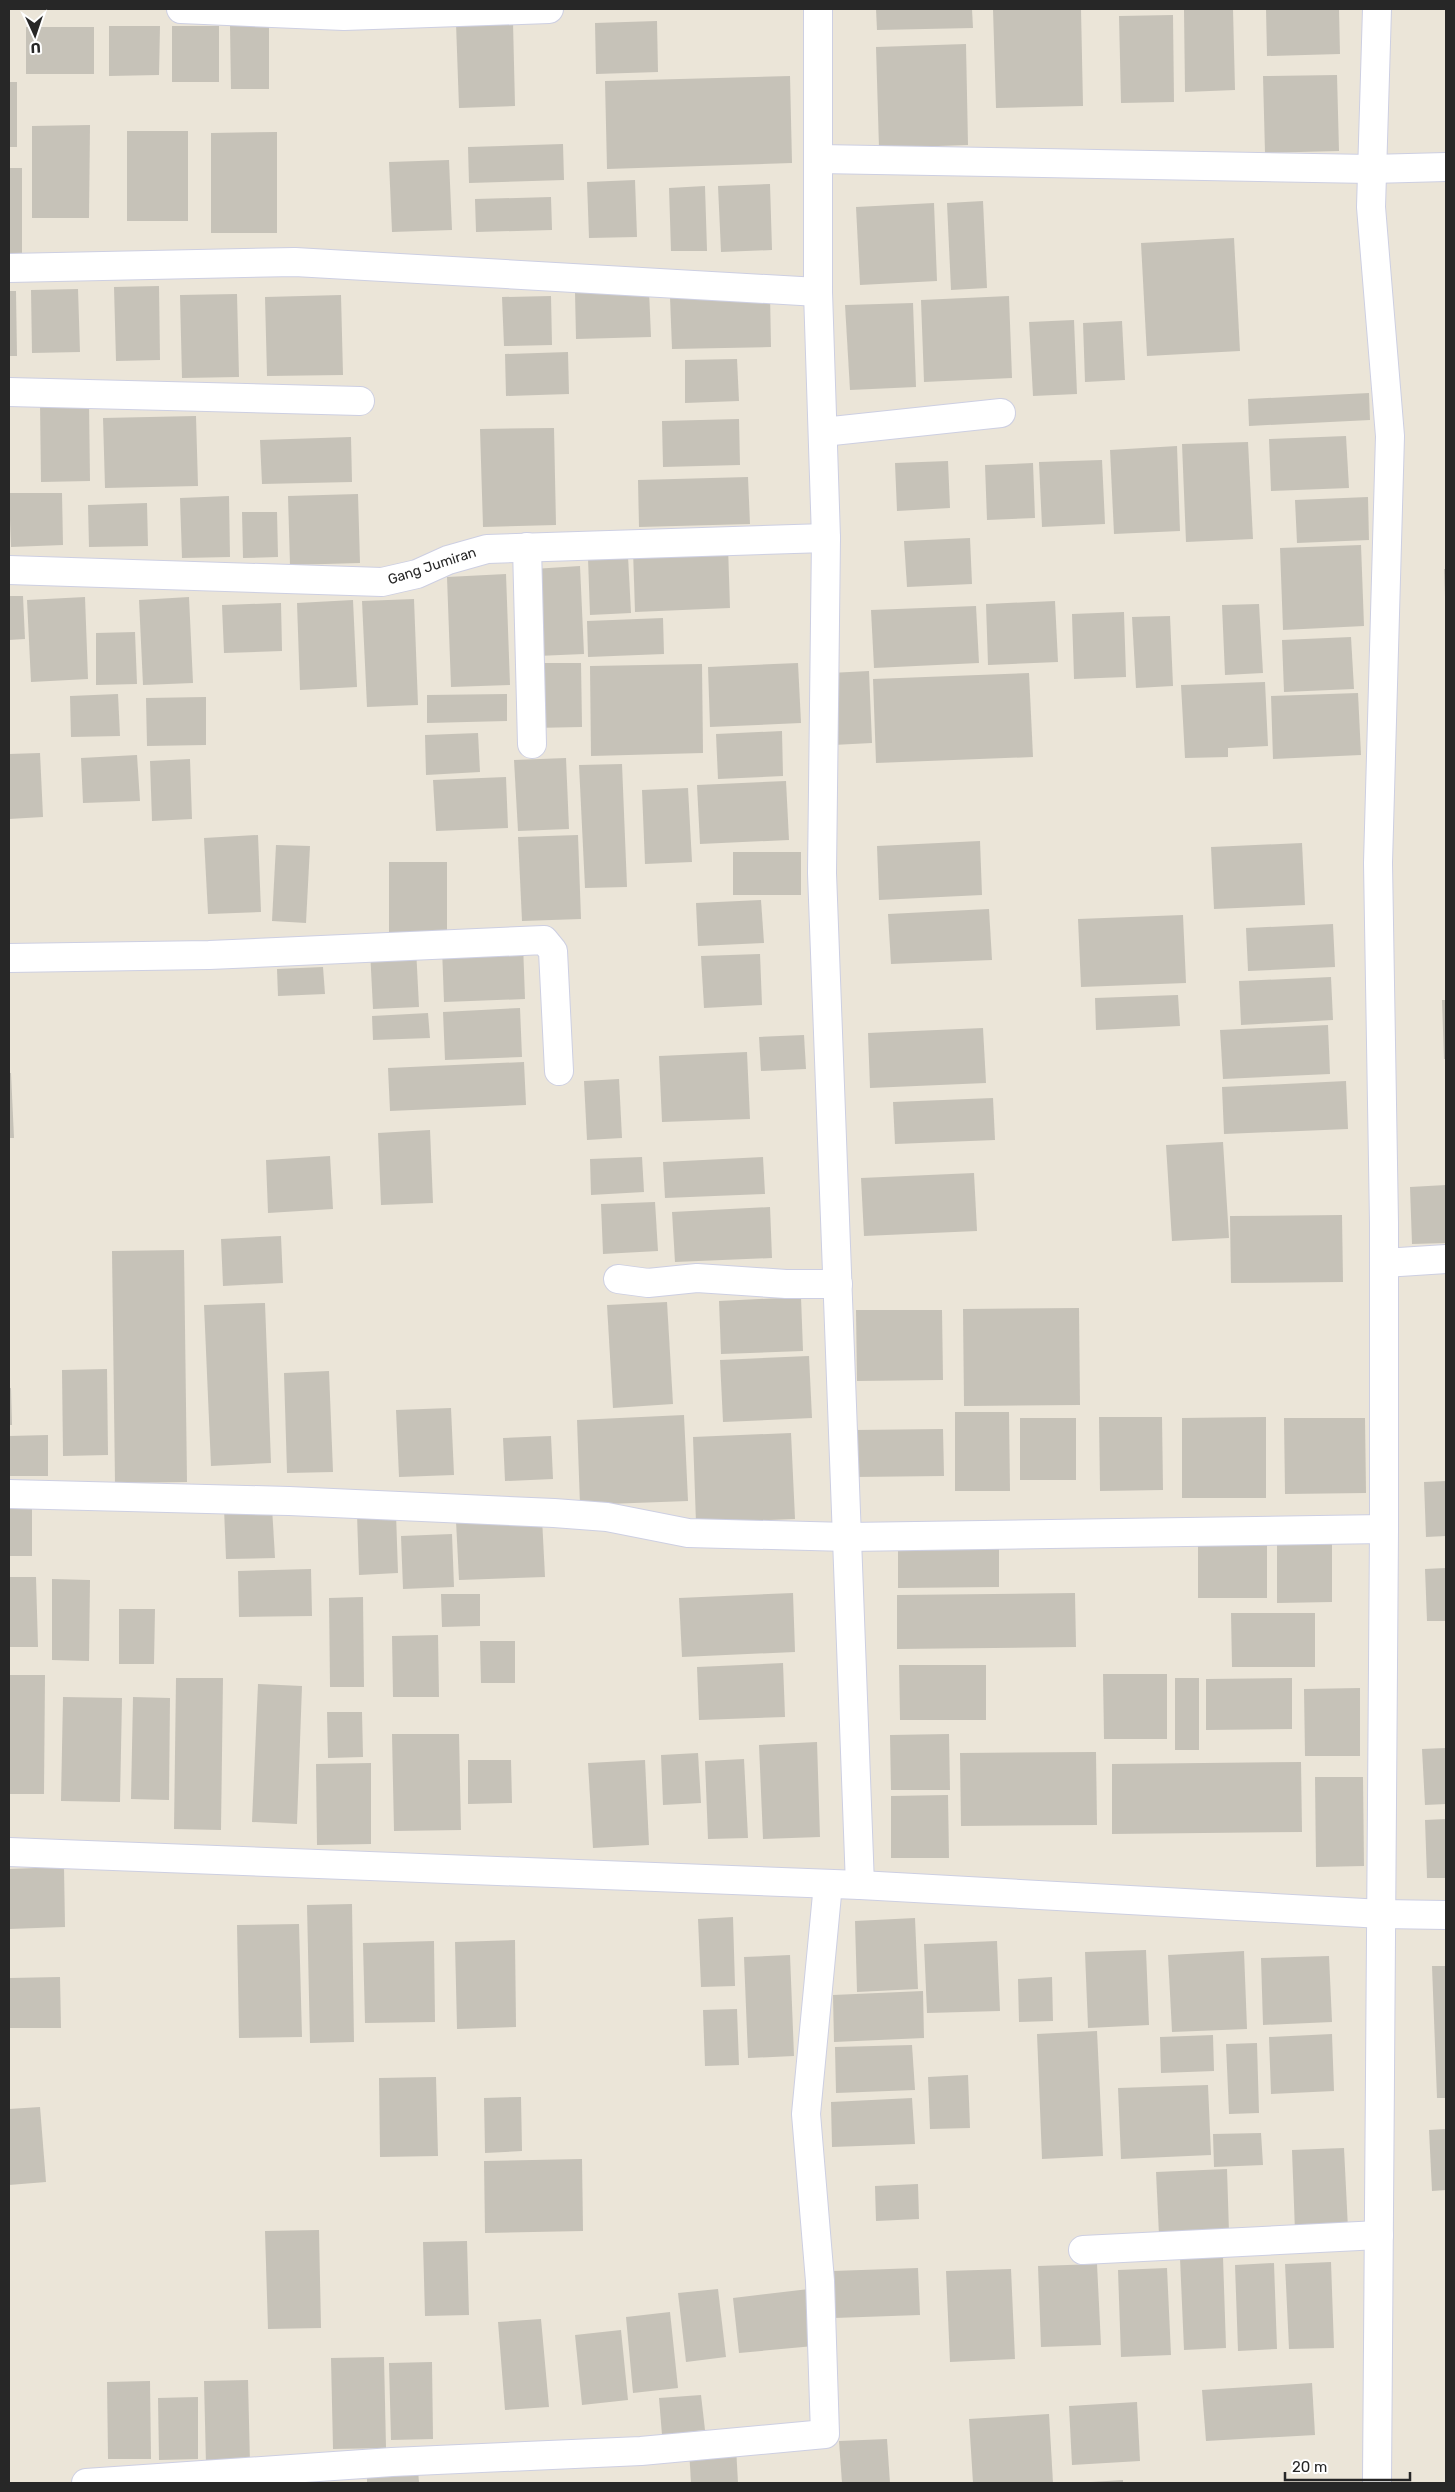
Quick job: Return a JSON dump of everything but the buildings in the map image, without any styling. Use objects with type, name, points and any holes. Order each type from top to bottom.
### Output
[{"type":"street","points":[[181,9],[344,16],[548,9]]},
{"type":"street","points":[[818,9],[818,292],[826,538],[822,873],[860,1885]]},
{"type":"street","points":[[1377,9],[1371,207],[1390,436],[1378,863],[1384,1263],[1384,1529],[1377,2483]]},
{"type":"street","points":[[819,159],[1372,170],[1446,167]]},
{"type":"street","points":[[9,268],[295,262],[818,292]]},
{"type":"street","points":[[9,392],[360,401]]},
{"type":"street","points":[[823,432],[1001,413]]},
{"type":"street","name":"Gang Jumiran","points":[[9,570],[382,582],[417,574],[448,560],[487,549],[826,538]]},
{"type":"street","points":[[527,547],[532,744]]},
{"type":"street","points":[[9,958],[209,955],[544,940],[548,942],[553,957],[559,1071]]},
{"type":"street","points":[[1384,1263],[1446,1258]]},
{"type":"street","points":[[618,1279],[648,1283],[697,1278],[786,1284],[838,1284]]},
{"type":"street","points":[[9,1494],[289,1501],[554,1513],[607,1517],[688,1533],[848,1537],[1384,1529]]},
{"type":"street","points":[[9,1852],[860,1885],[1382,1914],[1446,1915]]},
{"type":"street","points":[[86,2483],[392,2462],[641,2452],[825,2434],[820,2281],[806,2114],[828,1884]]},
{"type":"street","points":[[1083,2250],[1378,2236]]}]
